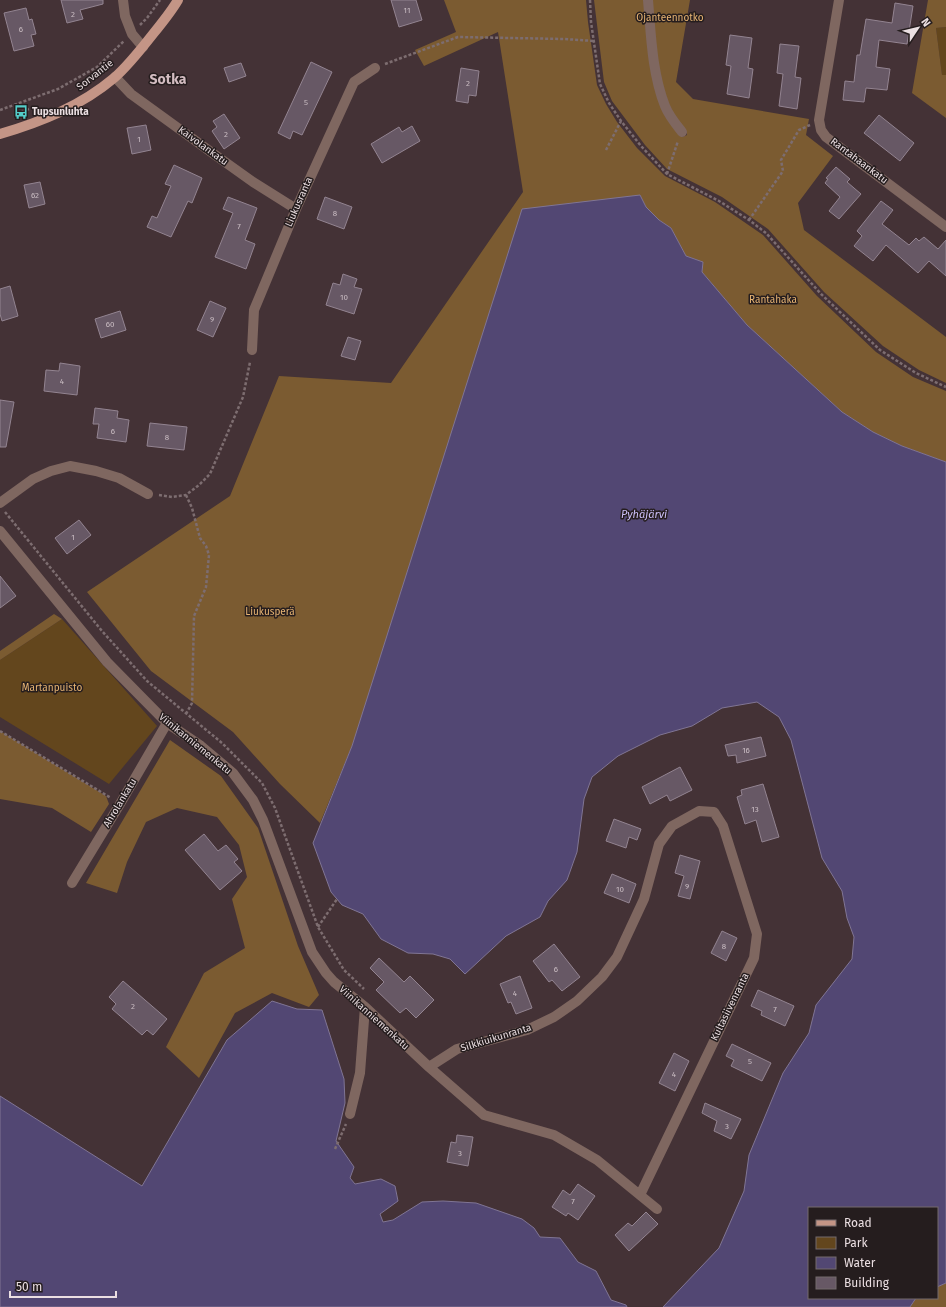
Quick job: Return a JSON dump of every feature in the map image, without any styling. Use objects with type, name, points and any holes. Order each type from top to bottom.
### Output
[{"type":"main road","name":"Sorvantie","points":[[0,134],[26,127],[68,109],[115,77],[143,47],[178,0]]},
{"type":"street","points":[[123,0],[125,16],[132,34],[143,47]]},
{"type":"street","points":[[648,0],[652,45],[658,82],[665,106],[671,118],[682,132]]},
{"type":"street","points":[[819,120],[839,0]]},
{"type":"street","name":"Liukusranta","points":[[252,350],[254,310],[296,209],[354,82],[375,68]]},
{"type":"street","name":"Kaivolankatu","points":[[115,77],[131,94],[198,143],[253,182],[296,209]]},
{"type":"street","name":"Rantahaankatu","points":[[819,120],[821,130],[826,137],[946,227]]},
{"type":"street","points":[[0,503],[33,479],[51,471],[70,466],[96,471],[118,478],[148,494]]},
{"type":"street","name":"Viinikanniemenkatu","points":[[0,531],[107,662],[167,723],[201,746],[233,773],[249,794],[263,820],[312,952],[334,982],[366,1007],[429,1067],[484,1115],[554,1135],[597,1160],[657,1209]]},
{"type":"street","name":"Ahrolankatu","points":[[72,883],[167,723]]},
{"type":"street","name":"Silkkiuikunranta","points":[[429,1067],[457,1049],[527,1030],[554,1017],[577,1001],[602,977],[617,957],[644,899],[659,844],[672,826],[699,812],[714,812]]},
{"type":"street","name":"Kultasiivenranta","points":[[640,1195],[754,958],[757,934],[723,826],[714,812]]},
{"type":"street","points":[[350,1114],[360,1073],[366,1007]]},
{"type":"path","points":[[0,110],[58,89],[97,67],[148,18],[160,0]]},
{"type":"path","points":[[590,0],[591,22],[600,84],[609,103],[641,146],[667,174],[719,200],[766,233],[820,294],[880,350],[916,373],[946,387]]},
{"type":"path","points":[[375,68],[458,37],[594,41]]},
{"type":"path","points":[[16,113],[29,109]]},
{"type":"path","points":[[748,220],[783,171],[781,160],[799,130],[819,120]]},
{"type":"path","points":[[606,150],[621,121]]},
{"type":"path","points":[[667,174],[682,132]]},
{"type":"path","points":[[148,494],[172,496],[186,495],[210,474],[243,397],[252,350]]},
{"type":"path","points":[[186,495],[192,508],[200,538],[206,546],[209,555],[206,587],[194,616],[192,703],[186,714]]},
{"type":"path","points":[[0,731],[120,804]]},
{"type":"path","points":[[318,927],[337,899]]},
{"type":"path","points":[[335,1149],[350,1114]]},
{"type":"green space","name":"Liukusperä","points":[[444,0],[586,0],[597,85],[617,122],[637,148],[665,176],[715,202],[763,235],[817,296],[876,352],[913,377],[946,391],[946,462],[902,446],[873,432],[842,412],[747,325],[702,272],[703,262],[686,256],[671,228],[659,220],[646,207],[640,195],[352,746],[320,823],[280,784],[233,732],[151,671],[87,592],[230,496],[279,376],[391,383],[523,192],[498,32],[424,66],[415,50],[456,32]]},
{"type":"green space","name":"Rantahaka","points":[[594,0],[644,0],[661,76],[655,46],[651,0],[690,0],[676,82],[693,99],[809,119],[806,135],[833,156],[798,203],[804,230],[946,337],[946,383],[919,370],[883,346],[824,292],[768,229],[722,197],[667,169],[645,145],[612,101],[604,82]],"holes":[[[663,85],[671,112],[686,131],[687,135],[685,136],[682,137],[671,123]]]},
{"type":"green space","points":[[928,0],[946,0],[946,27],[936,28],[942,75],[946,75],[946,118],[912,93]]},
{"type":"green space","points":[[946,27],[946,75],[942,76],[936,28]]},
{"type":"green space","points":[[54,614],[62,619],[0,660],[0,651]]},
{"type":"green space","name":"Martanpuisto","points":[[62,619],[157,726],[109,784],[0,717],[0,660]]},
{"type":"green space","points":[[0,731],[106,796],[109,804],[91,832],[52,808],[0,799]]},
{"type":"green space","points":[[170,740],[221,776],[258,828],[298,946],[319,995],[309,1007],[272,993],[235,1013],[199,1078],[166,1047],[204,973],[245,948],[232,899],[247,877],[239,845],[217,817],[177,808],[146,822],[127,862],[117,893],[86,883]]},
{"type":"green space","points":[[946,1283],[946,1307],[910,1307],[915,1299],[938,1299],[938,1287]]},
{"type":"water","name":"Pyhäjärvi","points":[[640,195],[646,207],[659,220],[671,228],[686,256],[703,262],[702,272],[747,325],[842,412],[873,432],[902,446],[946,462],[946,1283],[938,1287],[938,1207],[808,1207],[808,1299],[915,1299],[910,1307],[663,1307],[719,1248],[744,1191],[749,1155],[783,1073],[809,1033],[816,1005],[852,959],[854,937],[847,918],[842,891],[822,858],[791,740],[779,717],[757,702],[722,708],[692,726],[660,735],[618,756],[592,777],[584,799],[577,852],[567,880],[548,901],[540,917],[506,936],[465,974],[450,959],[433,954],[408,953],[381,939],[363,914],[342,905],[331,892],[313,843],[352,746],[522,209]]},
{"type":"water","points":[[272,1001],[297,1009],[322,1010],[344,1079],[345,1103],[336,1141],[354,1167],[350,1178],[355,1184],[381,1179],[395,1186],[398,1201],[380,1214],[383,1222],[393,1220],[422,1202],[443,1201],[476,1203],[522,1219],[534,1228],[540,1237],[560,1238],[578,1262],[596,1271],[611,1300],[626,1305],[627,1307],[0,1307],[0,1096],[142,1186],[227,1040]]},
{"type":"building","points":[[61,0],[103,0],[103,4],[80,10],[83,19],[67,23]]},
{"type":"building","points":[[391,0],[416,0],[422,20],[399,27]]},
{"type":"building","points":[[895,3],[913,6],[907,44],[879,40],[876,67],[890,69],[887,90],[866,88],[864,102],[843,100],[845,81],[854,82],[857,55],[860,55],[866,19],[892,23]]},
{"type":"building","points":[[26,8],[29,20],[32,19],[36,34],[31,35],[34,46],[14,51],[4,13]]},
{"type":"building","points":[[730,35],[752,38],[748,68],[753,69],[749,98],[727,94],[731,66],[726,65]]},
{"type":"building","points":[[780,44],[799,46],[795,77],[801,78],[797,109],[779,106],[783,74],[777,73]]},
{"type":"building","points":[[311,62],[332,72],[302,135],[293,131],[290,139],[278,133]]},
{"type":"building","points":[[241,63],[246,76],[229,82],[224,68]]},
{"type":"building","points":[[461,68],[479,71],[476,96],[469,95],[468,103],[456,101]]},
{"type":"building","points":[[224,114],[240,138],[224,149],[212,131],[217,127],[213,121]]},
{"type":"building","points":[[879,115],[914,143],[900,161],[864,133]]},
{"type":"building","points":[[146,125],[151,150],[132,154],[127,128]]},
{"type":"building","points":[[412,126],[420,141],[382,163],[371,144],[399,127],[402,132]]},
{"type":"building","points":[[174,165],[202,178],[192,203],[188,201],[171,237],[147,227],[152,216],[157,218],[171,186],[165,184]]},
{"type":"building","points":[[836,167],[850,179],[847,182],[861,194],[839,219],[829,211],[840,197],[825,183],[828,179],[826,178]]},
{"type":"building","points":[[40,182],[45,204],[29,208],[24,185]]},
{"type":"building","points":[[228,197],[257,208],[245,240],[255,244],[246,269],[215,257],[233,213],[223,209]]},
{"type":"building","points":[[325,197],[352,207],[344,229],[317,219]]},
{"type":"building","points":[[881,201],[893,210],[882,224],[909,245],[916,238],[919,241],[924,237],[938,249],[946,240],[946,276],[929,261],[918,273],[886,245],[873,261],[854,246],[862,236],[857,231]]},
{"type":"building","points":[[343,274],[357,279],[354,287],[362,289],[354,314],[326,305],[333,283],[340,285]]},
{"type":"building","points":[[10,286],[18,316],[2,321],[0,314],[0,289]]},
{"type":"building","points":[[210,301],[226,308],[213,337],[197,330]]},
{"type":"building","points":[[120,311],[126,330],[101,338],[95,319]]},
{"type":"building","points":[[348,337],[361,341],[355,360],[341,356]]},
{"type":"building","points":[[60,363],[80,366],[77,395],[44,391],[46,370],[59,371]]},
{"type":"building","points":[[0,400],[14,402],[6,447],[0,447]]},
{"type":"building","points":[[95,408],[118,411],[117,418],[129,420],[126,442],[97,438],[99,424],[93,424]]},
{"type":"building","points":[[150,423],[187,427],[184,450],[147,446]]},
{"type":"building","points":[[79,520],[91,535],[67,554],[55,538]]},
{"type":"building","points":[[0,576],[16,596],[0,608]]},
{"type":"building","points":[[761,737],[766,756],[737,763],[736,755],[728,756],[725,745]]},
{"type":"building","points":[[680,767],[692,790],[670,801],[667,795],[650,804],[642,787]]},
{"type":"building","points":[[763,784],[779,837],[762,842],[756,820],[745,824],[737,797],[742,795],[741,790]]},
{"type":"building","points":[[614,819],[641,829],[637,840],[629,837],[626,848],[606,841]]},
{"type":"building","points":[[204,834],[218,851],[226,845],[238,859],[234,862],[242,871],[220,890],[185,850]]},
{"type":"building","points":[[680,855],[700,861],[690,899],[678,896],[684,876],[675,873]]},
{"type":"building","points":[[612,874],[636,884],[629,903],[604,893]]},
{"type":"building","points":[[722,931],[737,938],[726,961],[711,953]]},
{"type":"building","points":[[554,944],[580,977],[562,991],[552,980],[549,982],[533,961]]},
{"type":"building","points":[[379,958],[404,982],[410,976],[434,1000],[416,1018],[406,1008],[400,1013],[376,990],[384,982],[370,968]]},
{"type":"building","points":[[520,976],[532,1008],[516,1014],[511,1002],[508,1003],[500,984]]},
{"type":"building","points":[[123,981],[167,1019],[153,1035],[147,1030],[142,1035],[112,1009],[116,1004],[109,997]]},
{"type":"building","points":[[758,990],[794,1006],[785,1026],[761,1015],[762,1011],[751,1006]]},
{"type":"building","points":[[732,1044],[771,1063],[762,1081],[731,1066],[734,1060],[726,1056]]},
{"type":"building","points":[[674,1053],[689,1061],[675,1091],[659,1083]]},
{"type":"building","points":[[705,1103],[741,1119],[731,1139],[714,1131],[717,1121],[702,1113]]},
{"type":"building","points":[[457,1135],[473,1137],[468,1166],[447,1162],[451,1142],[456,1143]]},
{"type":"building","points":[[578,1184],[595,1196],[578,1220],[568,1213],[566,1216],[552,1207],[563,1190],[570,1195]]},
{"type":"building","points":[[646,1212],[658,1224],[629,1251],[615,1235],[628,1223],[632,1226]]},
{"type":"place","name":"Tupsunluhta","points":[[21,112]]},
{"type":"district","name":"Sotka","points":[[168,79]]},
{"type":"park label","name":"Ojanteennotko","points":[[670,18]]}]
